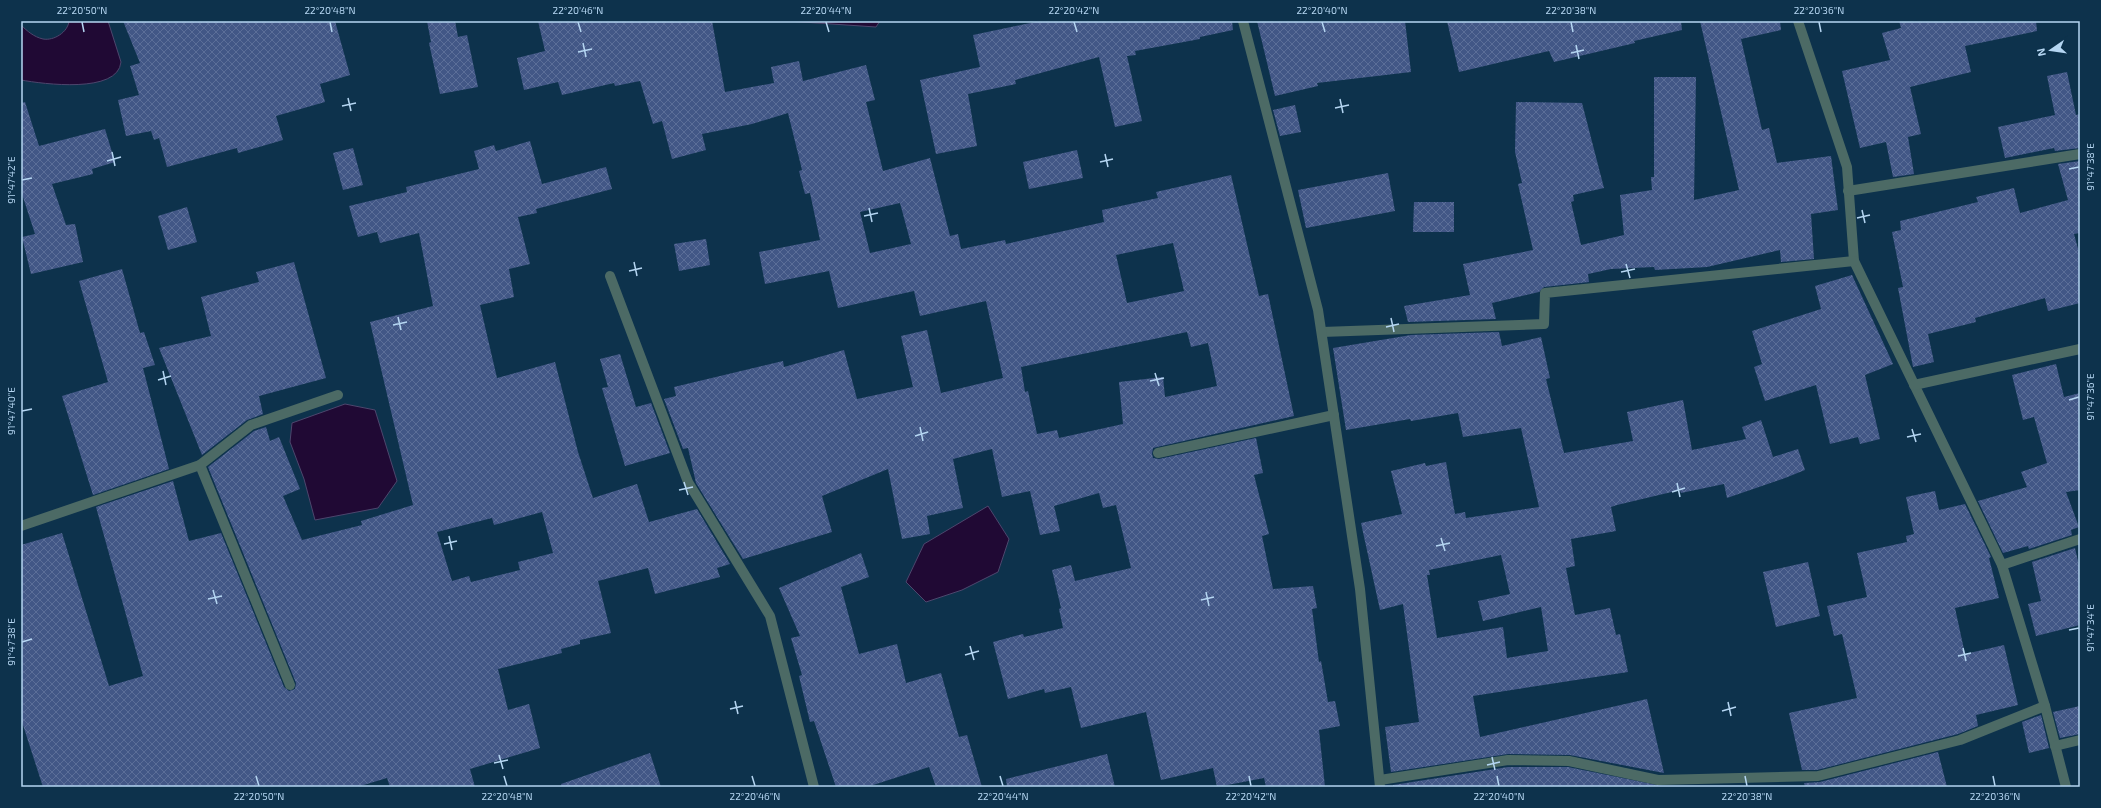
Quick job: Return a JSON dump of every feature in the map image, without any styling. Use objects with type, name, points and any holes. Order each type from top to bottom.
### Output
[{"type":"street","points":[[1243,21],[1316,302],[1322,332],[1360,589],[1380,784],[1508,760],[1569,760],[1658,780],[1733,783],[1818,776],[1960,740],[2045,706]]},
{"type":"street","points":[[1798,21],[1847,167],[1854,261],[2002,564],[2045,706],[2066,787]]},
{"type":"street","points":[[1848,191],[2080,154]]},
{"type":"street","points":[[1322,332],[1544,324],[1544,293],[1854,261]]},
{"type":"street","points":[[610,276],[688,482],[770,616],[814,787]]},
{"type":"street","points":[[1914,385],[2080,349]]},
{"type":"street","points":[[21,526],[200,465],[251,425],[338,395]]},
{"type":"street","points":[[1158,453],[1334,415]]},
{"type":"street","points":[[200,465],[290,685]]},
{"type":"street","points":[[2002,564],[2080,539]]},
{"type":"street","points":[[2056,746],[2080,740]]},
{"type":"shaded area","points":[[69,21],[108,21],[121,62],[117,72],[107,79],[94,83],[62,84],[21,80],[21,25],[28,32],[40,38],[52,39],[60,35],[66,29]]},
{"type":"shaded area","points":[[787,21],[880,21],[876,27]]},
{"type":"shaded area","points":[[345,404],[375,410],[397,481],[378,508],[315,520],[304,479],[290,442],[292,423]]},
{"type":"shaded area","points":[[988,506],[1009,539],[998,572],[962,590],[926,602],[906,582],[924,544]]},
{"type":"building","points":[[123,21],[335,21],[350,75],[320,84],[325,102],[276,116],[283,140],[238,153],[237,148],[167,167],[159,138],[154,140],[151,131],[126,136],[118,100],[139,95],[130,66],[140,63]]},
{"type":"building","points":[[427,21],[455,21],[458,37],[467,35],[478,87],[440,94],[429,43],[431,42]]},
{"type":"building","points":[[538,21],[712,21],[725,92],[774,83],[771,67],[799,61],[803,81],[866,65],[875,100],[866,102],[883,171],[930,158],[950,236],[958,234],[961,249],[1005,240],[1006,244],[1104,222],[1102,210],[1158,198],[1156,192],[1231,175],[1259,296],[1268,294],[1294,416],[1153,448],[1152,454],[1153,458],[1159,459],[1256,438],[1263,473],[1254,475],[1269,534],[1262,536],[1273,589],[1313,586],[1317,608],[1312,609],[1319,662],[1321,661],[1328,702],[1335,701],[1340,726],[1319,730],[1325,787],[1266,787],[1264,778],[1217,787],[1213,768],[1161,780],[1146,712],[1081,728],[1071,687],[1045,693],[1044,689],[1008,699],[993,642],[1023,634],[1024,637],[1063,628],[1059,609],[1061,608],[1052,570],[1071,565],[1075,581],[1131,568],[1116,505],[1103,508],[1099,493],[1054,506],[1060,531],[1040,535],[1030,491],[1002,497],[992,449],[953,459],[963,508],[927,516],[930,534],[902,539],[888,469],[822,496],[832,532],[743,559],[696,483],[688,448],[683,449],[664,399],[676,396],[674,387],[783,361],[784,367],[844,350],[857,399],[913,387],[901,336],[927,330],[941,393],[1003,378],[986,301],[920,316],[914,291],[838,308],[829,271],[765,284],[759,252],[820,240],[810,193],[805,194],[799,171],[802,170],[788,113],[752,124],[702,134],[706,150],[672,159],[662,121],[653,124],[640,81],[615,86],[614,83],[562,95],[558,82],[524,90],[517,58],[545,51]],"holes":[[[900,203],[911,244],[870,253],[860,212]],[[1173,243],[1184,291],[1127,303],[1116,255]],[[1187,332],[1191,347],[1208,343],[1217,386],[1165,397],[1163,377],[1119,382],[1123,424],[1059,438],[1057,430],[1037,434],[1028,391],[1025,392],[1021,367]]]},
{"type":"building","points":[[1040,21],[1232,21],[1233,30],[1200,37],[1200,39],[1135,51],[1136,55],[1127,56],[1142,121],[1115,127],[1099,57],[1015,80],[1016,84],[968,94],[977,146],[936,154],[920,80],[980,67],[973,35]]},
{"type":"building","points":[[1257,21],[1405,21],[1411,72],[1317,83],[1318,86],[1275,96]]},
{"type":"building","points":[[1447,21],[1681,21],[1682,30],[1634,41],[1635,43],[1554,62],[1549,51],[1459,72]]},
{"type":"building","points":[[1700,21],[1780,21],[1781,30],[1741,39],[1762,130],[1769,128],[1777,163],[1831,156],[1838,210],[1811,214],[1814,259],[1781,262],[1780,250],[1707,267],[1655,270],[1654,267],[1611,269],[1588,274],[1589,282],[1544,287],[1539,292],[1492,303],[1496,319],[1408,322],[1404,306],[1470,295],[1463,264],[1533,250],[1518,184],[1522,183],[1515,152],[1516,102],[1582,103],[1604,188],[1573,195],[1574,201],[1571,202],[1581,245],[1624,235],[1620,195],[1652,190],[1651,177],[1654,177],[1654,77],[1696,77],[1694,200],[1739,190]]},
{"type":"building","points":[[1899,21],[2036,21],[2037,31],[1965,46],[1971,72],[1910,87],[1921,134],[1908,137],[1914,174],[1893,177],[1886,142],[1860,148],[1842,71],[1890,60],[1882,33],[1901,28]]},
{"type":"building","points":[[2067,72],[2076,115],[2080,114],[2080,148],[2055,151],[2054,148],[2005,158],[1998,127],[2055,115],[2047,76]]},
{"type":"building","points":[[25,102],[39,146],[105,129],[115,162],[92,169],[93,174],[52,184],[66,225],[75,224],[83,262],[31,274],[22,237],[35,234],[21,191],[21,103]]},
{"type":"building","points":[[1295,105],[1301,132],[1280,136],[1273,110]]},
{"type":"building","points":[[530,141],[542,184],[606,167],[612,189],[536,209],[537,213],[518,217],[530,264],[509,269],[514,297],[480,305],[497,378],[555,362],[578,452],[593,498],[637,484],[649,522],[697,509],[730,564],[717,568],[720,577],[655,594],[648,568],[598,581],[611,633],[580,640],[580,644],[561,649],[562,653],[498,669],[508,710],[529,704],[540,748],[470,769],[475,787],[390,787],[387,778],[357,787],[43,787],[21,719],[21,545],[62,533],[109,686],[143,676],[96,507],[173,481],[189,541],[221,533],[284,687],[289,691],[295,689],[296,683],[208,467],[254,431],[266,427],[270,441],[279,437],[300,489],[283,496],[302,540],[362,525],[361,521],[413,505],[370,322],[433,306],[419,233],[380,243],[377,232],[358,237],[349,206],[407,192],[406,187],[479,169],[474,151],[494,145],[496,151]],"holes":[[[542,512],[553,553],[518,562],[520,570],[471,582],[469,576],[452,581],[437,532],[492,518],[494,525]]]},
{"type":"building","points":[[353,148],[363,185],[343,190],[333,153]]},
{"type":"building","points":[[1077,150],[1083,178],[1029,189],[1023,162]]},
{"type":"building","points":[[2080,161],[2080,233],[2074,234],[2080,256],[2080,303],[2048,311],[2045,298],[1975,318],[1976,322],[1928,334],[1934,362],[1913,367],[1898,288],[1903,287],[1892,232],[1901,230],[1900,221],[1978,202],[1976,197],[2014,188],[2020,213],[2068,200],[2058,164]]},
{"type":"building","points":[[1388,173],[1395,211],[1306,228],[1298,190]]},
{"type":"building","points":[[1414,202],[1454,202],[1454,232],[1413,232]]},
{"type":"building","points":[[187,207],[197,242],[168,250],[158,216]]},
{"type":"building","points":[[706,239],[710,265],[679,271],[674,244]]},
{"type":"building","points":[[294,262],[326,378],[259,396],[263,414],[247,420],[202,455],[159,348],[211,336],[201,297],[259,282],[256,272]]},
{"type":"building","points":[[122,269],[140,333],[144,332],[155,365],[143,368],[169,469],[93,495],[62,396],[108,382],[79,281]]},
{"type":"building","points":[[1852,275],[1893,364],[1865,375],[1880,439],[1860,444],[1858,437],[1830,444],[1816,385],[1765,401],[1754,367],[1762,364],[1752,331],[1821,309],[1815,286]]},
{"type":"building","points":[[1499,332],[1502,346],[1541,337],[1550,378],[1546,379],[1564,453],[1633,441],[1627,412],[1683,400],[1692,450],[1746,439],[1742,427],[1761,420],[1773,457],[1798,449],[1805,470],[1785,478],[1727,498],[1724,484],[1681,493],[1680,490],[1617,505],[1611,507],[1616,531],[1571,539],[1575,566],[1566,568],[1575,615],[1610,608],[1616,635],[1620,634],[1628,672],[1473,696],[1480,737],[1647,699],[1664,773],[1570,755],[1508,754],[1391,772],[1385,727],[1419,722],[1403,604],[1380,610],[1361,523],[1402,514],[1391,471],[1425,463],[1426,466],[1446,462],[1455,514],[1465,512],[1466,518],[1539,507],[1521,428],[1463,437],[1458,413],[1411,421],[1410,419],[1346,430],[1333,348],[1411,335]],"holes":[[[1501,555],[1510,594],[1478,601],[1483,621],[1541,607],[1548,651],[1507,658],[1503,627],[1437,638],[1427,575],[1430,575],[1429,570]]]},
{"type":"building","points":[[620,354],[636,407],[651,403],[670,453],[625,466],[602,388],[608,387],[600,359]]},
{"type":"building","points":[[2056,364],[2064,397],[2080,393],[2080,490],[2066,492],[2079,527],[2071,530],[2072,535],[2029,549],[2028,546],[2003,553],[1978,501],[2027,487],[2021,472],[2047,463],[2034,417],[2023,420],[2012,375]]},
{"type":"building","points":[[1935,491],[1939,510],[1965,504],[1991,557],[1989,558],[1999,598],[1955,608],[1965,654],[2004,645],[2018,705],[1976,715],[1978,726],[1958,734],[1817,770],[1802,770],[1789,713],[1857,698],[1842,634],[1834,636],[1827,606],[1867,597],[1857,553],[1907,542],[1906,536],[1914,534],[1906,497]]},
{"type":"building","points":[[2075,548],[2080,570],[2080,625],[2036,636],[2028,604],[2041,601],[2032,562]]},
{"type":"building","points":[[861,553],[869,577],[841,587],[859,654],[897,644],[906,683],[941,673],[959,737],[967,735],[982,787],[936,787],[929,767],[867,787],[836,787],[814,721],[810,722],[799,676],[802,675],[791,638],[800,636],[779,588]]},
{"type":"building","points":[[1808,562],[1820,616],[1776,627],[1763,572]]},
{"type":"building","points":[[2080,706],[2080,734],[2060,738],[2053,712]]},
{"type":"building","points":[[2041,715],[2049,748],[2029,753],[2022,722]]},
{"type":"building","points":[[1938,752],[1947,787],[1805,787],[1804,783],[1820,782]]},
{"type":"building","points":[[650,753],[661,787],[562,787],[561,784]]},
{"type":"building","points":[[1107,754],[1115,787],[1007,787],[1006,779]]},
{"type":"building","points":[[1508,767],[1568,767],[1667,787],[1393,787],[1393,785]]}]
